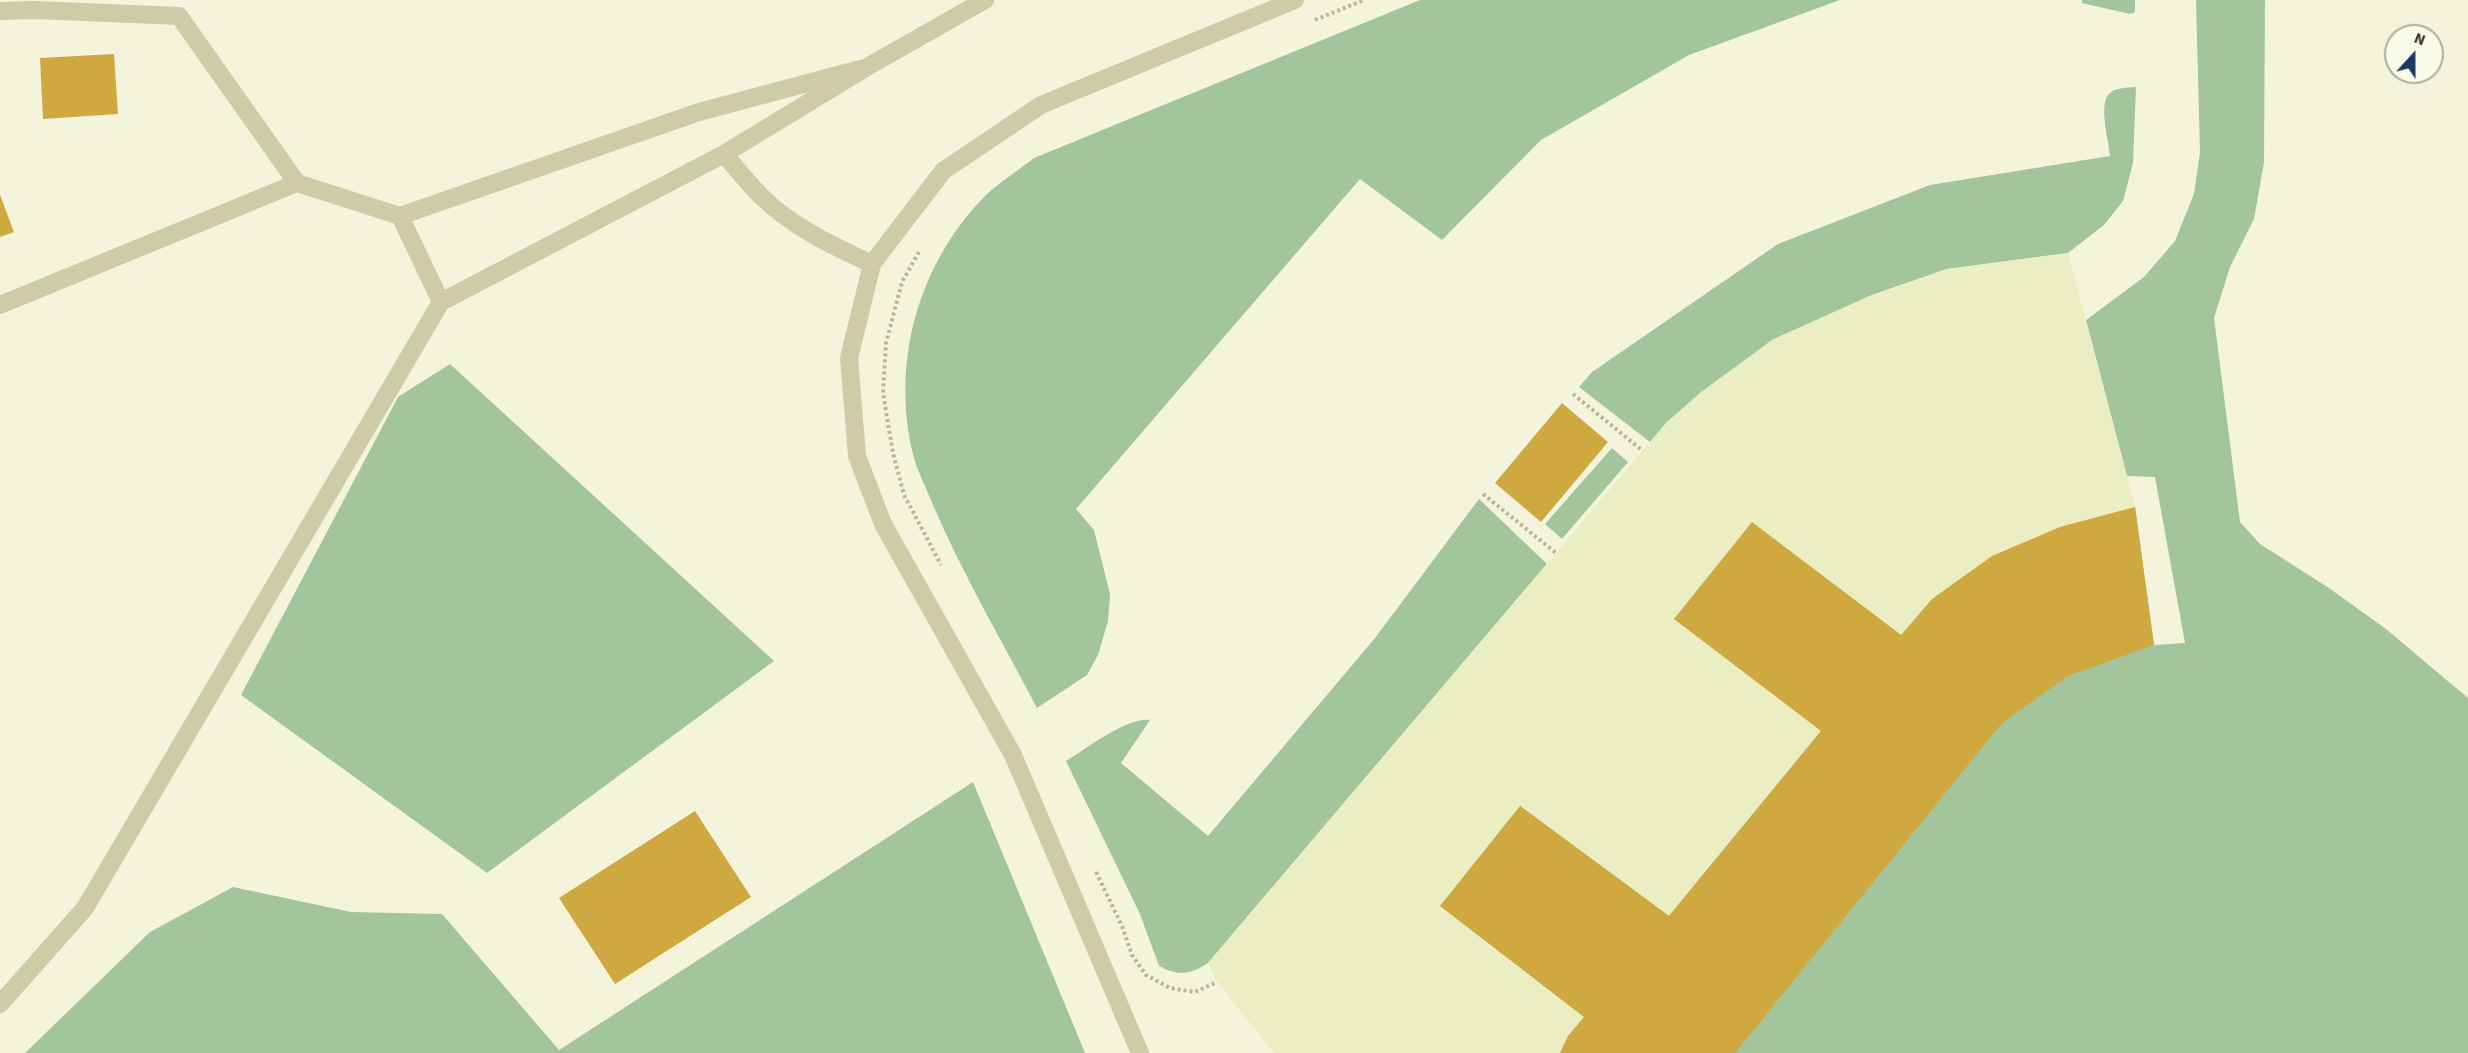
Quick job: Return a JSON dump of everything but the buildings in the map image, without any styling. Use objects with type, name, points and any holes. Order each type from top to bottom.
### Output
[{"type":"street","points":[[0,1004],[85,908],[441,302],[724,154],[867,67],[985,0]]},
{"type":"street","points":[[1140,1053],[1013,755],[883,524],[857,456],[849,358],[872,264],[943,171],[1041,105],[1295,0]]},
{"type":"street","points":[[0,11],[34,10],[179,16],[297,183],[400,216],[699,112],[867,67]]},
{"type":"street","points":[[724,154],[761,197],[786,217],[825,242],[872,264]]},
{"type":"street","points":[[0,305],[297,183]]},
{"type":"street","points":[[400,216],[441,302]]},
{"type":"path","points":[[1309,23],[1364,0]]},
{"type":"path","points":[[922,247],[902,282],[886,344],[883,393],[893,453],[904,495],[942,567]]},
{"type":"path","points":[[1573,394],[1643,451]]},
{"type":"path","points":[[1483,494],[1556,553]]},
{"type":"path","points":[[1092,864],[1122,926],[1132,955],[1146,975],[1170,988],[1195,992],[1217,982]]},
{"type":"shaded area","points":[[1420,0],[1840,0],[1689,55],[1541,140],[1442,240],[1360,179],[1076,509],[1094,530],[1110,594],[1108,621],[1098,655],[1087,675],[1037,708],[957,557],[922,480],[913,454],[907,419],[908,350],[915,316],[942,253],[961,224],[984,197],[1034,158]]},
{"type":"shaded area","points":[[2082,0],[2135,0],[2135,12],[2130,14],[2082,3]]},
{"type":"shaded area","points":[[2196,0],[2265,0],[2264,162],[2254,219],[2230,267],[2214,318],[2240,522],[2260,544],[2329,588],[2386,629],[2468,698],[2468,1053],[1560,1053],[1568,1036],[1584,1017],[1440,906],[1520,806],[1821,730],[1674,619],[1752,522],[2060,527],[2135,507],[2154,645],[2185,643],[2155,477],[2127,476],[2086,320],[2144,277],[2175,241],[2194,194],[2200,152]]},
{"type":"shaded area","points":[[2136,87],[2133,163],[2123,201],[2104,225],[2068,253],[1947,269],[1872,295],[1772,340],[1667,422],[1650,442],[1579,387],[1592,372],[1778,244],[1930,185],[2110,156],[2104,115],[2105,100],[2108,95],[2121,88]]},
{"type":"shaded area","points":[[2068,253],[2135,507],[2060,527],[1901,635],[1752,523],[1674,619],[1821,731],[1669,916],[1520,806],[1440,906],[1584,1017],[1568,1036],[1560,1053],[1274,1053],[1217,982],[1208,963],[1667,422],[1701,392],[1772,340],[1872,295],[1947,269]]},
{"type":"shaded area","points":[[450,364],[774,661],[487,873],[241,695],[398,397]]},
{"type":"shaded area","points":[[1612,448],[1628,462],[1562,539],[1545,524]]},
{"type":"shaded area","points":[[1479,499],[1547,564],[1208,963],[1184,973],[1159,966],[1140,914],[1066,761],[1119,728],[1141,720],[1150,720],[1121,763],[1208,836],[1375,638]]},
{"type":"shaded area","points":[[973,782],[1085,1053],[25,1053],[150,932],[233,887],[351,912],[442,914],[559,1050]]}]
